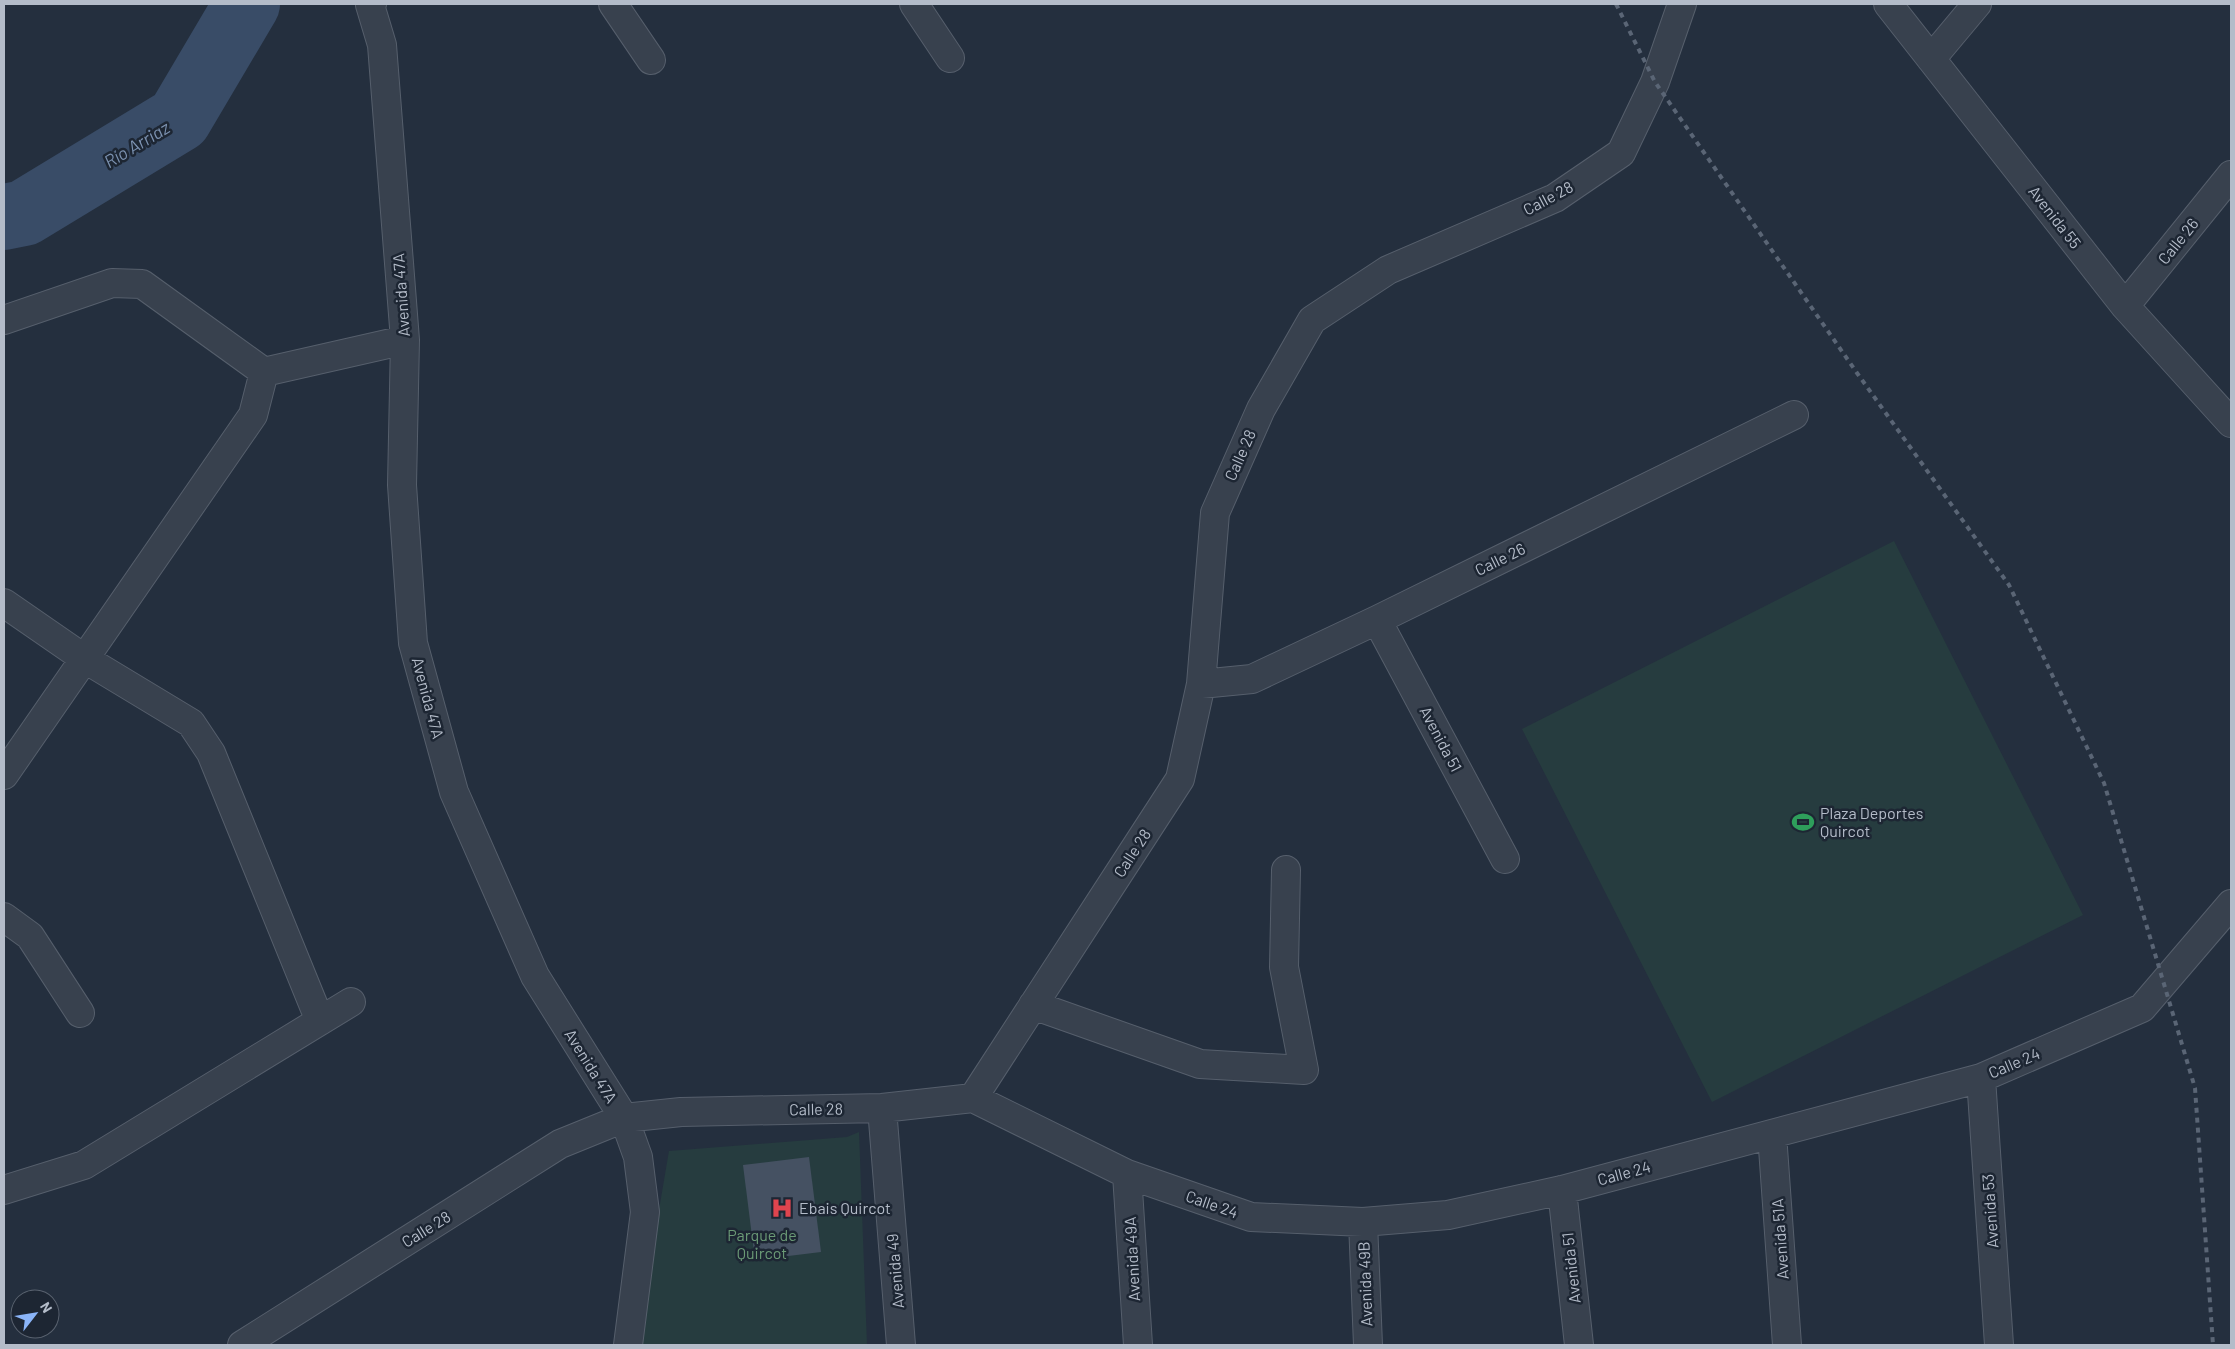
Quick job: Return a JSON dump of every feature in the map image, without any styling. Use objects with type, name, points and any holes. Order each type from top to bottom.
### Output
[{"type":"street","name":"Avenida 47A","points":[[371,4],[382,45],[405,340],[402,485],[413,643],[454,792],[535,976],[624,1118],[638,1157],[645,1212],[628,1345]]},
{"type":"street","points":[[613,4],[651,60]]},
{"type":"street","points":[[914,4],[950,58]]},
{"type":"street","name":"Calle 28","points":[[242,1345],[560,1144],[624,1118],[681,1112],[882,1108],[973,1098],[1180,778],[1201,684],[1215,513],[1261,409],[1312,320],[1388,270],[1555,198],[1621,153],[1654,82],[1682,4]]},
{"type":"street","name":"Avenida 55","points":[[1888,4],[2125,306],[2231,423]]},
{"type":"street","points":[[1932,59],[1977,4]]},
{"type":"street","name":"Calle 26","points":[[2125,306],[2231,175]]},
{"type":"street","points":[[4,320],[112,283],[142,284],[264,372],[405,340]]},
{"type":"street","points":[[4,775],[253,415],[264,372]]},
{"type":"street","name":"Calle 26","points":[[1201,684],[1252,679],[1377,620],[1794,414]]},
{"type":"street","points":[[4,603],[84,658],[191,723],[211,753],[320,1021]]},
{"type":"street","name":"Avenida 51","points":[[1377,620],[1505,859]]},
{"type":"street","points":[[1033,1006],[1200,1064],[1304,1070],[1284,967],[1286,870]]},
{"type":"street","name":"Calle 24","points":[[973,1098],[1127,1174],[1251,1217],[1363,1222],[1448,1215],[1562,1190],[1981,1078],[2142,1008],[2231,904]]},
{"type":"street","points":[[4,917],[30,936],[80,1013]]},
{"type":"street","points":[[4,1190],[84,1165],[351,1002]]},
{"type":"street","name":"Avenida 53","points":[[1981,1078],[1999,1345]]},
{"type":"street","name":"Avenida 49","points":[[882,1108],[901,1345]]},
{"type":"street","name":"Avenida 51A","points":[[1772,1134],[1787,1345]]},
{"type":"street","name":"Avenida 49A","points":[[1127,1174],[1138,1345]]},
{"type":"street","name":"Avenida 51","points":[[1562,1190],[1579,1345]]},
{"type":"street","name":"Avenida 49B","points":[[1363,1222],[1368,1345]]},
{"type":"green space","name":"Plaza Deportes Quircot","points":[[1894,541],[2083,915],[1712,1102],[1522,729]]},
{"type":"green space","name":"Parque de Quircot","points":[[859,1132],[867,1345],[636,1345],[669,1151],[847,1137]]},
{"type":"building","name":"Ebais Quircot","points":[[809,1157],[821,1252],[755,1260],[743,1165]]},
{"type":"waterway","name":"Río Arriaz","points":[[4,217],[24,213],[179,119],[247,4]]},
{"type":"railway","points":[[1616,4],[1655,82],[1857,373],[2009,585],[2104,783],[2195,1088],[2213,1345]]},
{"type":"place","name":"Plaza Deportes Quircot","points":[[1803,822]]},
{"type":"place","name":"Ebais Quircot","points":[[782,1208]]}]
